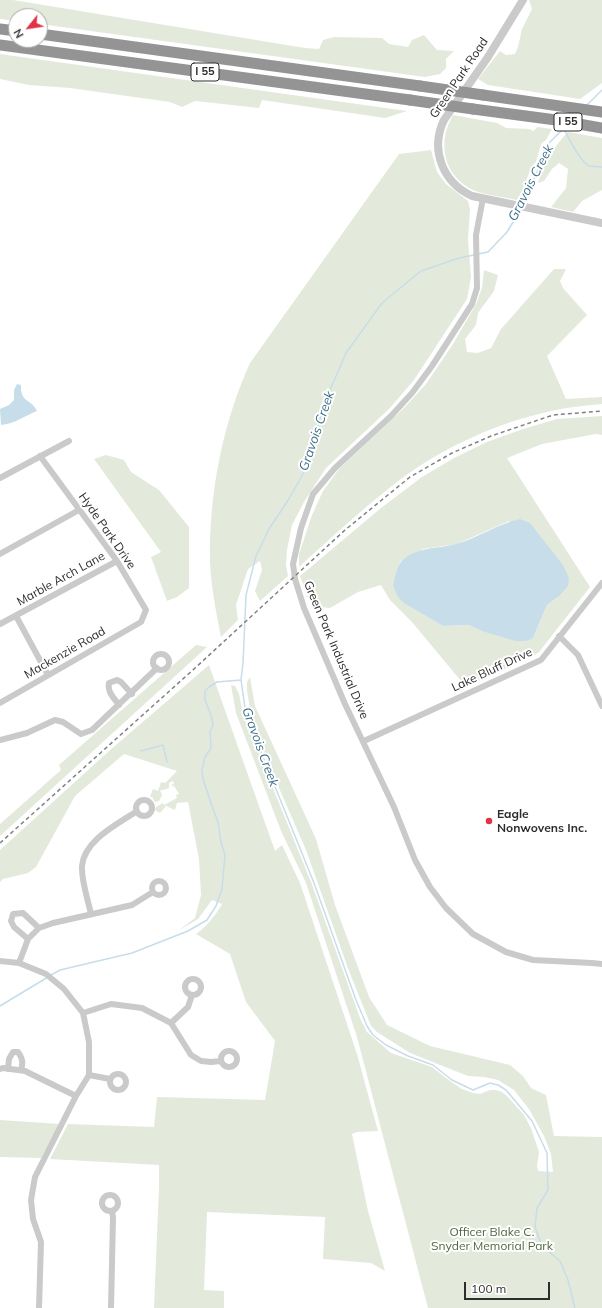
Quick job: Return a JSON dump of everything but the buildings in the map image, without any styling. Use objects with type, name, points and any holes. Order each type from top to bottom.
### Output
[{"type":"highway","name":"I 55","points":[[48,35],[483,94],[602,112]]},
{"type":"highway","name":"I 55","points":[[0,45],[535,117],[602,128]]},
{"type":"street","name":"Green Park Road","points":[[522,0],[488,56],[448,112],[438,135],[438,154],[444,170],[450,179],[466,193],[483,198],[602,223]]},
{"type":"street","name":"Green Park Industrial Drive","points":[[483,198],[477,226],[476,249],[478,288],[472,304],[432,366],[412,392],[391,416],[335,468],[313,494],[301,528],[293,564],[295,579],[304,608],[345,704],[364,742],[420,868],[430,887],[450,912],[473,934],[506,952],[533,960],[602,964]]},
{"type":"street","points":[[0,478],[69,441]]},
{"type":"street","name":"Hyde Park Drive","points":[[40,456],[117,561],[145,607],[146,610],[141,622]]},
{"type":"street","points":[[0,554],[79,510]]},
{"type":"street","name":"Marble Arch Lane","points":[[0,624],[117,561]]},
{"type":"street","name":"Lake Bluff Drive","points":[[364,742],[541,660],[602,583]]},
{"type":"street","name":"Marble Arch Lane","points":[[16,616],[48,676]]},
{"type":"street","name":"Mackenzie Road","points":[[0,703],[141,622]]},
{"type":"street","points":[[559,636],[578,655],[602,706]]},
{"type":"street","points":[[0,740],[27,733],[55,720],[63,722],[81,734],[87,733],[132,694],[157,668]]},
{"type":"street","points":[[119,705],[108,688],[109,683],[117,680],[121,682],[132,694]]},
{"type":"street","points":[[91,914],[82,865],[85,853],[96,840],[137,812]]},
{"type":"street","points":[[19,962],[28,939],[39,928],[53,923],[132,905],[153,892]]},
{"type":"street","points":[[28,939],[14,927],[11,921],[14,914],[23,913],[39,928]]},
{"type":"street","points":[[0,961],[19,962],[46,974],[64,989],[83,1013],[89,1042],[89,1076],[76,1096],[35,1177],[31,1200],[33,1219],[41,1242],[40,1308]]},
{"type":"street","points":[[171,1023],[188,1007],[192,995]]},
{"type":"street","points":[[83,1013],[111,1004],[142,1008],[171,1023],[191,1055],[201,1061],[221,1061]]},
{"type":"street","points":[[8,1068],[9,1059],[13,1052],[18,1052],[22,1058],[22,1070]]},
{"type":"street","points":[[0,1069],[8,1068],[25,1070],[76,1096]]},
{"type":"street","points":[[89,1076],[110,1079]]},
{"type":"street","points":[[111,1308],[112,1211]]},
{"type":"green space","points":[[0,0],[13,0],[305,48],[319,49],[323,40],[334,37],[382,38],[389,44],[408,47],[412,40],[424,35],[437,50],[454,51],[446,59],[446,68],[440,74],[425,77],[48,25],[48,8],[8,8],[8,20],[0,19]]},
{"type":"green space","points":[[529,0],[602,0],[602,83],[580,99],[488,85],[478,79],[500,51],[506,55],[515,54],[522,29],[532,9]]},
{"type":"green space","points":[[0,54],[407,111],[385,118],[262,100],[259,108],[195,101],[182,107],[170,102],[70,88],[29,85],[0,79]]},
{"type":"green space","points":[[453,115],[497,123],[506,128],[530,129],[533,131],[538,127],[552,129],[546,140],[541,144],[536,162],[531,168],[517,200],[486,194],[469,188],[453,174],[448,165],[444,145],[448,125]]},
{"type":"green space","points":[[568,132],[602,138],[602,190],[582,201],[573,212],[551,207],[566,188],[568,169],[559,163],[552,169],[544,181],[538,183],[550,155]]},
{"type":"green space","points":[[431,150],[437,172],[446,184],[468,201],[470,209],[468,239],[471,277],[467,299],[414,380],[389,409],[326,468],[304,502],[292,525],[287,550],[286,565],[288,576],[260,601],[255,591],[262,570],[260,561],[248,569],[236,605],[238,620],[221,637],[214,599],[210,561],[212,511],[219,460],[225,435],[240,387],[250,363],[399,154]]},
{"type":"green space","points":[[554,269],[566,269],[560,281],[563,288],[587,315],[547,356],[566,399],[602,397],[602,404],[578,406],[520,419],[483,433],[447,450],[429,460],[384,492],[347,523],[299,567],[299,554],[312,515],[323,491],[339,469],[403,409],[426,384],[453,344],[476,304],[482,288],[484,270],[498,275],[494,291],[478,313],[476,325],[465,339],[467,352],[478,353],[491,348],[501,329]]},
{"type":"green space","points":[[602,416],[602,435],[596,434],[542,444],[507,458],[590,587],[539,652],[466,687],[412,622],[390,600],[381,585],[358,592],[330,608],[320,607],[308,598],[300,576],[381,508],[422,477],[454,458],[487,442],[557,419]],"holes":[[[509,521],[558,597],[547,605],[533,638],[491,633],[469,625],[443,626],[415,609],[393,585],[400,562],[423,549],[457,544]]]},
{"type":"green space","points":[[106,455],[124,460],[131,472],[159,490],[189,527],[189,588],[177,597],[167,601],[151,557],[161,552],[94,459]]},
{"type":"green space","points":[[196,645],[207,647],[0,836],[0,824],[61,770],[59,765]]},
{"type":"green space","points":[[209,665],[275,851],[282,845],[300,883],[357,1054],[378,1131],[357,1132],[352,1134],[368,1211],[385,1271],[371,1263],[323,1259],[325,1217],[207,1212],[204,1290],[224,1291],[224,1308],[154,1308],[159,1165],[50,1159],[68,1124],[154,1127],[157,1097],[265,1100],[275,1041],[246,1002],[230,954],[196,934],[204,928],[217,913],[222,904],[212,900],[198,919],[178,931],[195,918],[201,895],[199,859],[188,802],[177,803],[175,810],[166,806],[160,813],[155,810],[156,807],[163,803],[164,805],[177,798],[176,795],[179,794],[174,786],[171,786],[174,783],[173,781],[169,783],[169,788],[160,790],[162,795],[159,801],[155,802],[152,797],[150,797],[153,789],[158,791],[161,782],[165,783],[177,771],[124,754],[75,796],[36,867],[28,873],[3,879],[0,882],[0,850],[109,751]]},
{"type":"green space","name":"Officer Blake C. Snyder Memorial Park","points":[[250,677],[255,706],[316,839],[335,905],[369,997],[387,1025],[430,1046],[510,1065],[523,1076],[531,1088],[546,1095],[554,1136],[602,1137],[602,1308],[428,1308],[357,1037],[306,883],[281,831],[236,713],[231,685],[235,686],[239,694],[243,714],[311,882],[360,1018],[367,1032],[391,1053],[432,1067],[462,1089],[480,1094],[490,1090],[502,1092],[524,1115],[531,1128],[539,1152],[537,1166],[538,1171],[553,1172],[551,1154],[544,1136],[529,1109],[514,1090],[498,1080],[468,1076],[410,1053],[377,1032],[371,1026],[349,971],[306,850],[266,758],[251,716],[247,690],[247,682]]},
{"type":"green space","points":[[0,1120],[60,1124],[41,1158],[0,1157]]},
{"type":"water","points":[[17,384],[21,385],[21,391],[24,398],[35,407],[37,411],[15,421],[1,425],[0,409],[9,405],[14,400],[14,390]]},
{"type":"water","points":[[520,519],[530,523],[563,565],[569,578],[568,586],[558,597],[547,605],[533,638],[526,641],[515,641],[482,631],[469,625],[443,626],[404,603],[398,597],[393,585],[398,566],[413,553],[456,544],[503,524]]},
{"type":"waterway","name":"Gravois Creek","points":[[587,105],[602,90]]},
{"type":"waterway","name":"Gravois Creek","points":[[523,204],[550,142],[566,126]]},
{"type":"waterway","points":[[564,129],[585,163],[589,166],[602,167]]},
{"type":"waterway","name":"Gravois Creek","points":[[478,254],[488,252],[507,232],[521,209]]},
{"type":"waterway","name":"Gravois Creek","points":[[474,255],[459,258],[421,271],[382,303],[346,353],[324,404],[307,467],[287,502],[269,529],[256,556],[246,595],[241,680],[246,715],[314,883],[356,1000],[367,1026],[373,1035],[386,1045],[408,1056],[433,1065],[452,1080],[473,1090],[490,1083],[498,1085],[506,1090],[532,1121],[547,1153],[548,1190],[537,1208],[535,1227],[542,1246],[560,1261],[568,1280],[575,1308]]},
{"type":"waterway","points":[[51,975],[60,970],[132,953],[188,931],[207,920],[216,906],[222,889],[225,855],[221,842],[218,822],[203,779],[202,770],[205,757],[211,748],[210,732],[213,725],[205,700],[205,691],[217,682],[241,680]]},
{"type":"waterway","points":[[141,751],[163,745],[167,762]]},
{"type":"waterway","points":[[0,1006],[48,977]]},
{"type":"railway","points":[[0,843],[194,669],[345,530],[410,477],[452,453],[491,436],[553,415],[602,411]]},
{"type":"place","name":"Eagle Nonwovens Inc.","points":[[489,821]]}]
